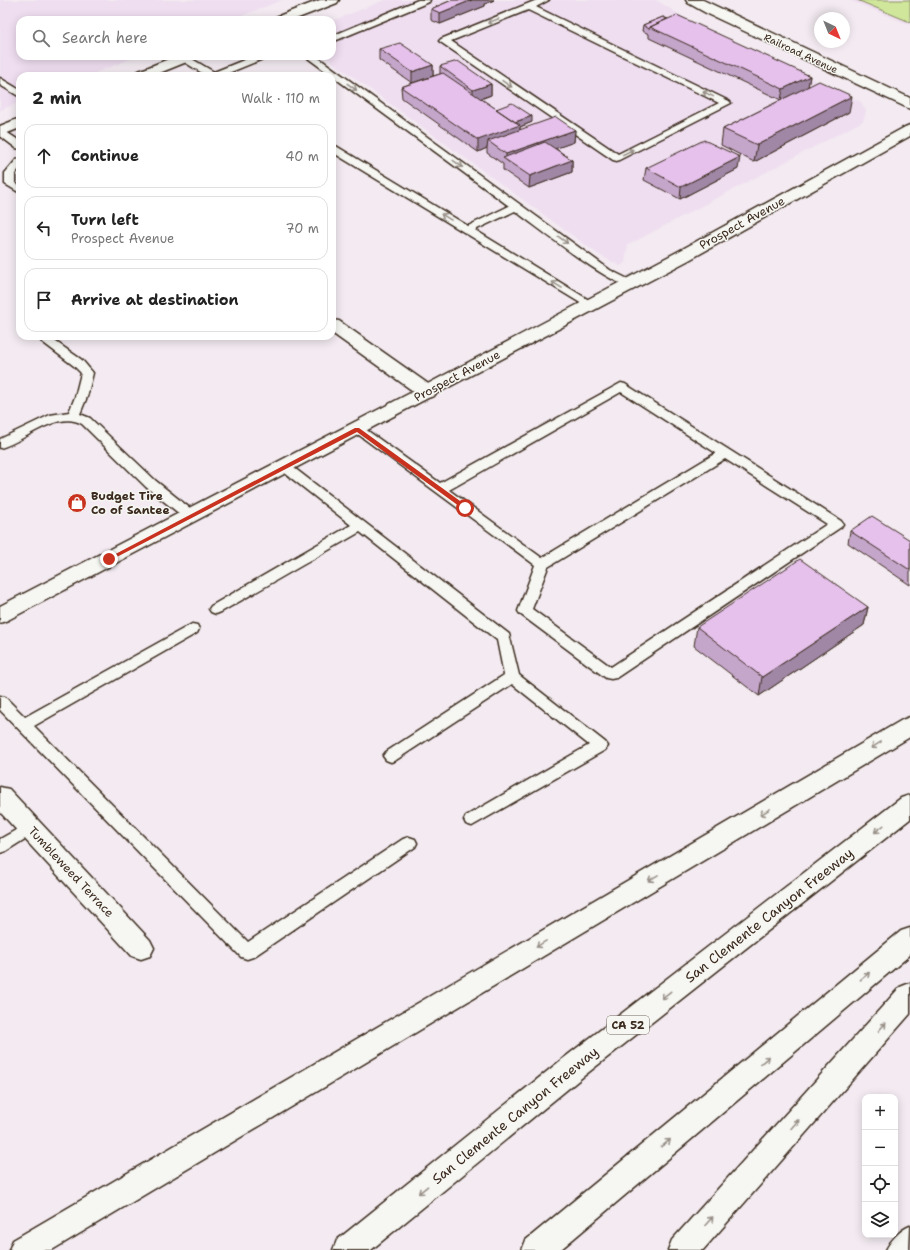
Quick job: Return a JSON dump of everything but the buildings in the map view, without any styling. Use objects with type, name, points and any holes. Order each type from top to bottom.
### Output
[{"type":"main road","points":[[291,16],[332,0]]},
{"type":"main road","name":"Railroad Avenue","points":[[693,0],[910,104]]},
{"type":"main road","points":[[149,72],[179,60]]},
{"type":"main road","points":[[0,131],[16,125]]},
{"type":"main road","name":"Prospect Avenue","points":[[0,615],[285,467],[591,305],[910,130]]},
{"type":"main road","points":[[336,327],[427,392]]},
{"type":"main road","points":[[24,1250],[910,726]]},
{"type":"main road","name":"Tumbleweed Terrace","points":[[0,796],[141,948]]},
{"type":"main road","name":"San Clemente Canyon Freeway","points":[[348,1250],[570,1070],[910,805]]},
{"type":"main road","points":[[537,1250],[910,939]]},
{"type":"main road","points":[[683,1250],[910,995]]},
{"type":"main road","points":[[545,1250],[636,1168]]},
{"type":"lane","points":[[336,36],[426,0]]},
{"type":"lane","points":[[529,6],[726,103],[617,158],[444,41],[529,6],[545,0]]},
{"type":"lane","points":[[191,60],[208,72]]},
{"type":"lane","points":[[224,72],[252,60]]},
{"type":"lane","points":[[316,60],[332,72]]},
{"type":"lane","points":[[336,75],[606,272],[630,284]]},
{"type":"lane","points":[[0,81],[16,91]]},
{"type":"lane","points":[[0,131],[16,143]]},
{"type":"lane","points":[[336,150],[591,305]]},
{"type":"lane","points":[[16,166],[10,173],[10,184],[16,188]]},
{"type":"lane","points":[[467,230],[517,206]]},
{"type":"lane","points":[[46,340],[78,363],[86,373],[81,397],[73,416]]},
{"type":"lane","points":[[440,489],[621,387],[725,453],[836,524],[611,674],[525,611],[542,564],[725,453]]},
{"type":"lane","points":[[0,444],[54,418],[63,416],[80,417],[86,421],[151,484],[191,516]]},
{"type":"lane","points":[[357,429],[542,564]]},
{"type":"lane","points":[[285,467],[504,638],[512,677],[600,746],[472,820]]},
{"type":"lane","points":[[216,609],[360,526]]},
{"type":"lane","points":[[24,725],[192,630]]},
{"type":"lane","points":[[391,756],[512,677]]},
{"type":"lane","points":[[0,701],[247,952],[409,843]]},
{"type":"lane","points":[[0,847],[30,828]]},
{"type":"lane","points":[[896,1250],[910,1235]]},
{"type":"shaded area","points":[[0,0],[282,0],[241,16],[16,16],[16,60],[128,60],[97,72],[16,72],[16,104],[0,110]]},
{"type":"shaded area","points":[[385,0],[656,0],[690,21],[861,102],[866,111],[863,121],[628,245],[625,263],[620,266],[598,254],[330,60],[336,60],[336,19]]},
{"type":"shaded area","points":[[849,0],[910,0],[910,25]]},
{"type":"green space","points":[[857,0],[910,0],[910,22]]},
{"type":"place","name":"Budget Tire Co of Santee","points":[[77,503]]},
{"type":"route","points":[[109,559],[357,429],[465,508]]}]
